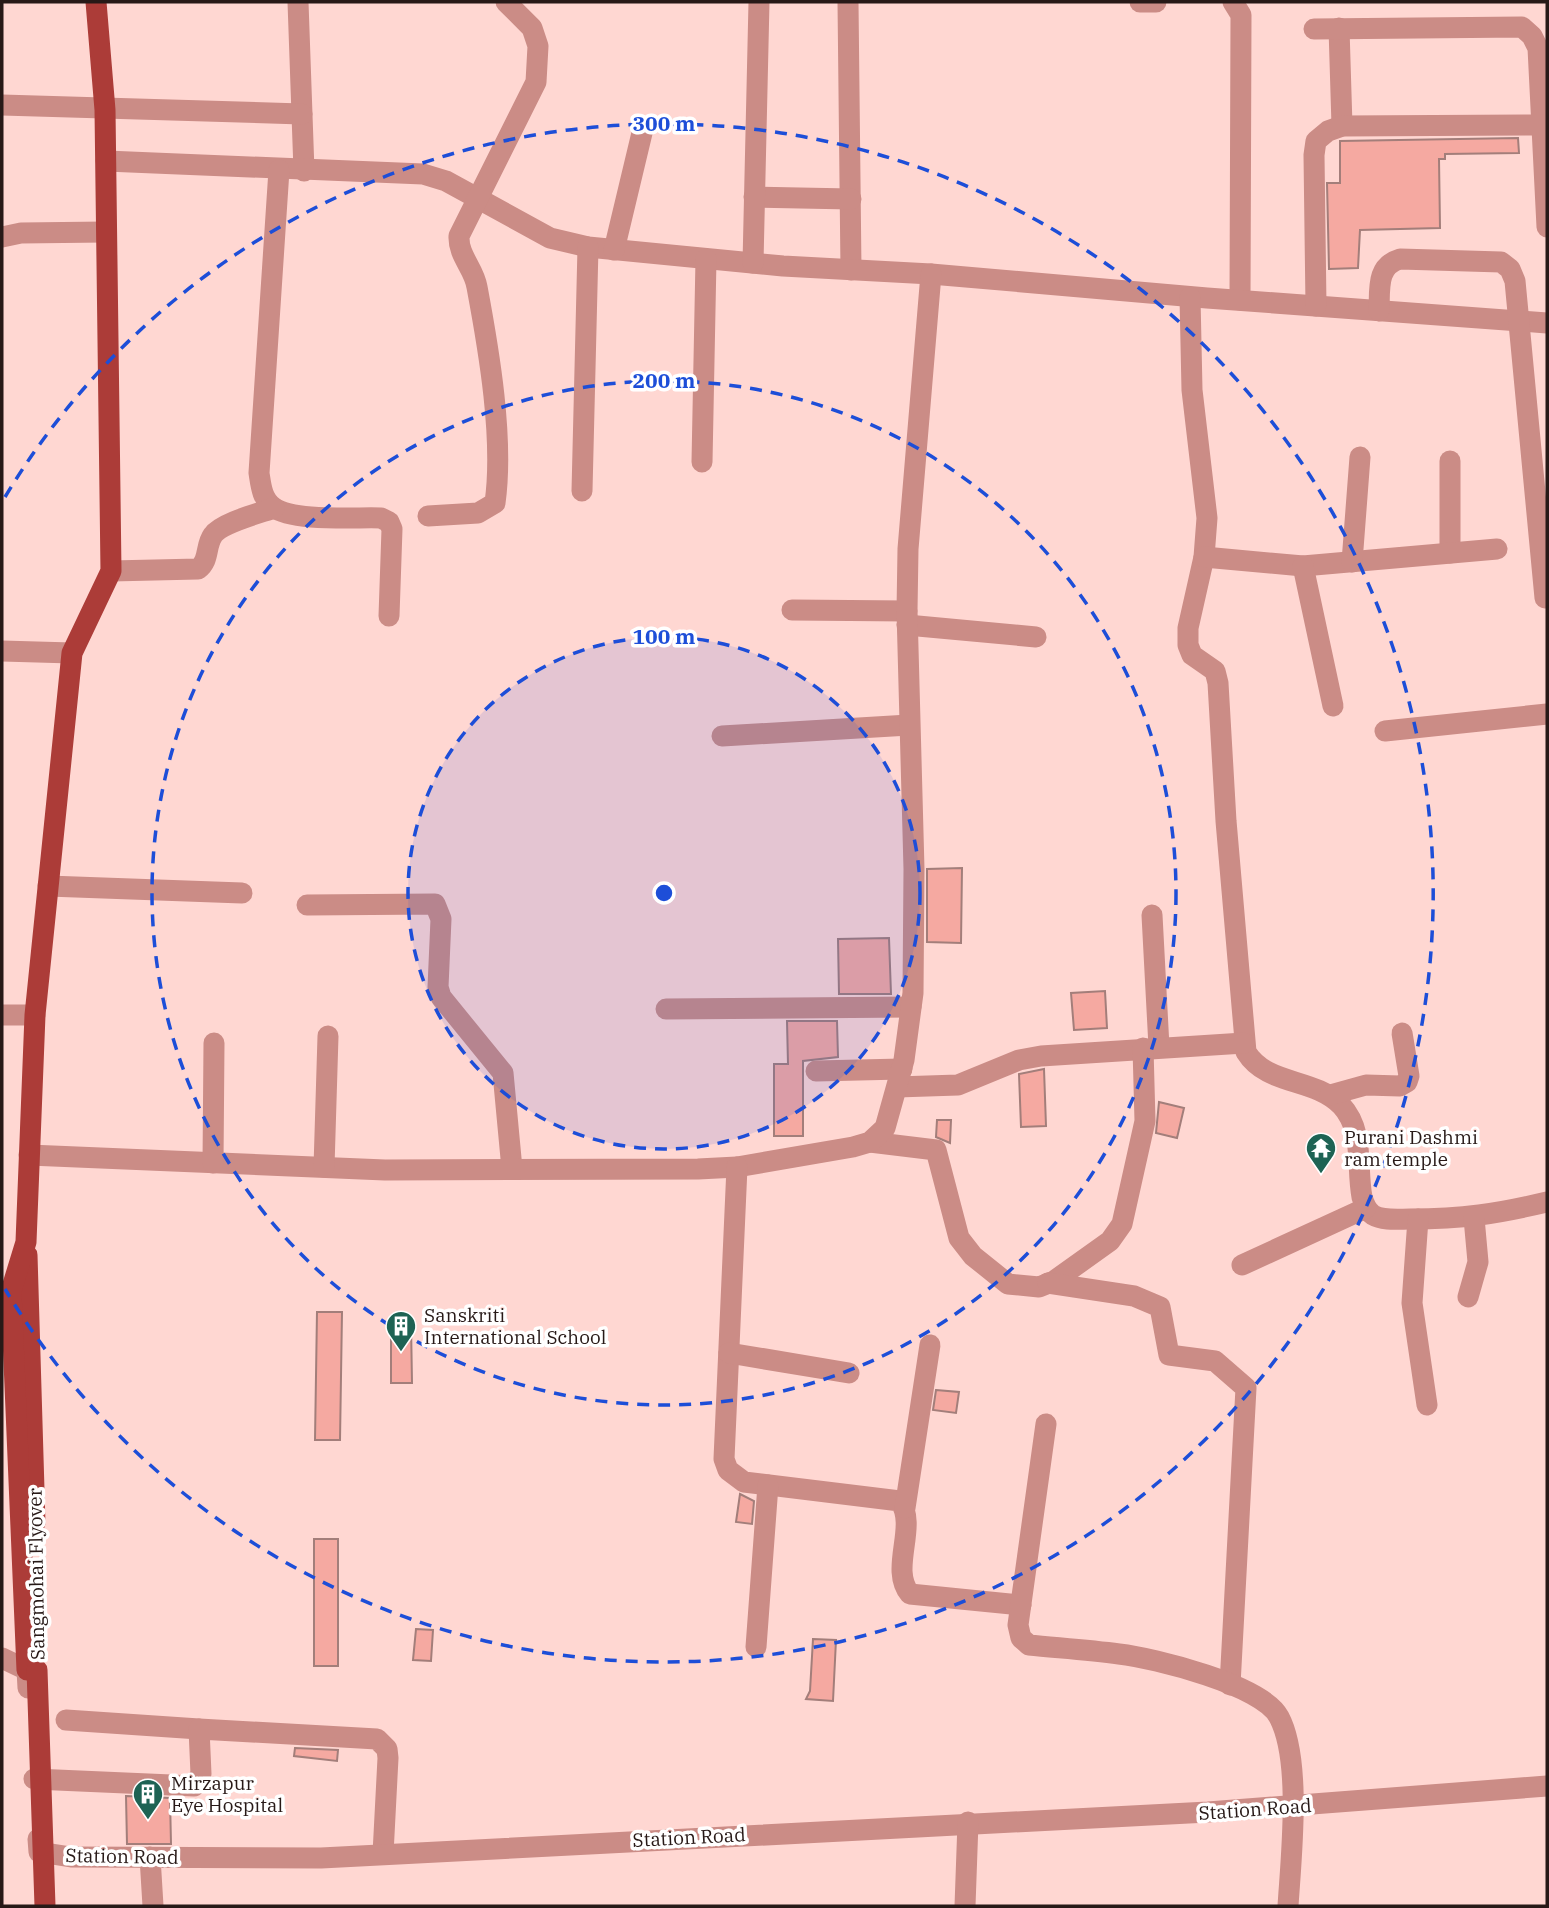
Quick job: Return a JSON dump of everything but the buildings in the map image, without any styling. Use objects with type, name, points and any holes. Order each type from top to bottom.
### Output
[{"type":"main road","points":[[32,1670],[8,1348],[11,1292],[26,1242],[35,1015],[72,653],[111,571],[105,110],[96,2]]},
{"type":"main road","name":"Sangmohai Flyover","points":[[26,1242],[35,1473],[32,1670],[45,1906]]},
{"type":"street","points":[[298,2],[304,171]]},
{"type":"street","points":[[428,516],[478,513],[495,503],[494,398],[490,369],[477,282],[458,244],[459,236],[536,82],[538,46],[532,28],[506,2]]},
{"type":"street","points":[[753,263],[759,2]]},
{"type":"street","points":[[848,2],[851,270]]},
{"type":"street","points":[[1140,2],[1156,2]]},
{"type":"street","points":[[1233,2],[1241,15],[1240,300]]},
{"type":"street","points":[[1314,29],[1522,27],[1532,36],[1538,48],[1547,227]]},
{"type":"street","points":[[1339,28],[1342,126]]},
{"type":"street","points":[[2,106],[302,114]]},
{"type":"street","points":[[1316,306],[1316,141],[1328,131],[1342,126],[1542,125]]},
{"type":"street","points":[[614,250],[642,133]]},
{"type":"street","points":[[106,161],[423,174],[446,181],[550,238],[614,250],[753,263],[931,274],[1190,297],[1547,323]]},
{"type":"street","points":[[279,170],[259,473],[263,495],[274,508],[295,514],[381,518],[389,522],[392,529],[389,617]]},
{"type":"street","points":[[754,197],[851,199]]},
{"type":"street","points":[[2,237],[21,233],[105,232]]},
{"type":"street","points":[[582,491],[588,247]]},
{"type":"street","points":[[702,462],[706,259]]},
{"type":"street","points":[[1379,311],[1381,276],[1392,261],[1501,262],[1510,270],[1515,281],[1545,598]]},
{"type":"street","points":[[870,1142],[885,1128],[899,1078],[911,1007],[914,869],[909,725],[908,549],[931,274]]},
{"type":"street","points":[[1190,297],[1193,401],[1207,495],[1204,557],[1188,628],[1188,645],[1192,654],[1215,671],[1218,683],[1244,1043],[1253,1064],[1264,1073],[1312,1086],[1330,1095],[1344,1108],[1359,1144],[1362,1196],[1366,1208],[1374,1216],[1388,1219],[1474,1218],[1547,1202]]},
{"type":"street","points":[[1352,562],[1360,457]]},
{"type":"street","points":[[1450,461],[1450,553]]},
{"type":"street","points":[[111,571],[198,569],[205,564],[214,534],[221,528],[274,508]]},
{"type":"street","points":[[1204,557],[1303,566],[1497,549]]},
{"type":"street","points":[[1303,566],[1333,706]]},
{"type":"street","points":[[792,610],[907,618],[1036,637]]},
{"type":"street","points":[[2,651],[72,653]]},
{"type":"street","points":[[1385,731],[1547,714]]},
{"type":"street","points":[[722,736],[909,725]]},
{"type":"street","points":[[48,886],[242,893]]},
{"type":"street","points":[[307,905],[435,904],[441,919],[438,987],[441,997],[503,1073],[512,1170]]},
{"type":"street","points":[[1048,1283],[1110,1241],[1122,1224],[1145,1121],[1151,1048],[1152,915]]},
{"type":"street","points":[[666,1009],[911,1007]]},
{"type":"street","points":[[2,1016],[35,1015]]},
{"type":"street","points":[[1330,1095],[1366,1085],[1400,1086],[1407,1082],[1409,1076],[1402,1033]]},
{"type":"street","points":[[324,1167],[328,1036]]},
{"type":"street","points":[[213,1163],[214,1043]]},
{"type":"street","points":[[816,1071],[958,1085],[1023,1058],[1244,1043]]},
{"type":"street","points":[[29,1155],[324,1167],[512,1170],[737,1167],[870,1142],[936,1150],[959,1238],[973,1256],[1008,1284],[1023,1287],[1048,1283],[1134,1296],[1160,1307],[1169,1355],[1215,1360],[1247,1388],[1230,1685]]},
{"type":"street","points":[[737,1167],[724,1459],[735,1477],[768,1485],[892,1498],[900,1501],[905,1508]]},
{"type":"street","points":[[1242,1265],[1366,1208]]},
{"type":"street","points":[[1468,1297],[1478,1262],[1474,1218]]},
{"type":"street","points":[[1418,1219],[1412,1303],[1427,1405]]},
{"type":"street","points":[[930,1345],[905,1508],[903,1580],[910,1594],[1021,1605]]},
{"type":"street","points":[[729,1353],[849,1373]]},
{"type":"street","points":[[1046,1424],[1018,1625],[1021,1638],[1029,1645],[1122,1654],[1230,1685],[1264,1701],[1278,1714],[1285,1731],[1294,1807],[1288,1906]]},
{"type":"street","points":[[757,1647],[768,1485]]},
{"type":"street","points":[[2,1658],[32,1670]]},
{"type":"street","name":"Station Road","points":[[32,1670],[34,1779],[39,1852],[71,1857],[321,1858],[1294,1807],[1547,1786]]},
{"type":"street","points":[[66,1720],[377,1739],[383,1743],[388,1758],[383,1854]]},
{"type":"street","points":[[34,1779],[194,1786],[201,1774],[200,1729]]},
{"type":"street","points":[[965,1906],[968,1822]]},
{"type":"street","points":[[150,1857],[153,1906]]},
{"type":"place","name":"Purani Dashmi ram temple","points":[[1321,1175]]},
{"type":"place","name":"Sanskriti International School","points":[[401,1353]]},
{"type":"place","name":"Mirzapur Eye Hospital","points":[[148,1821]]}]
